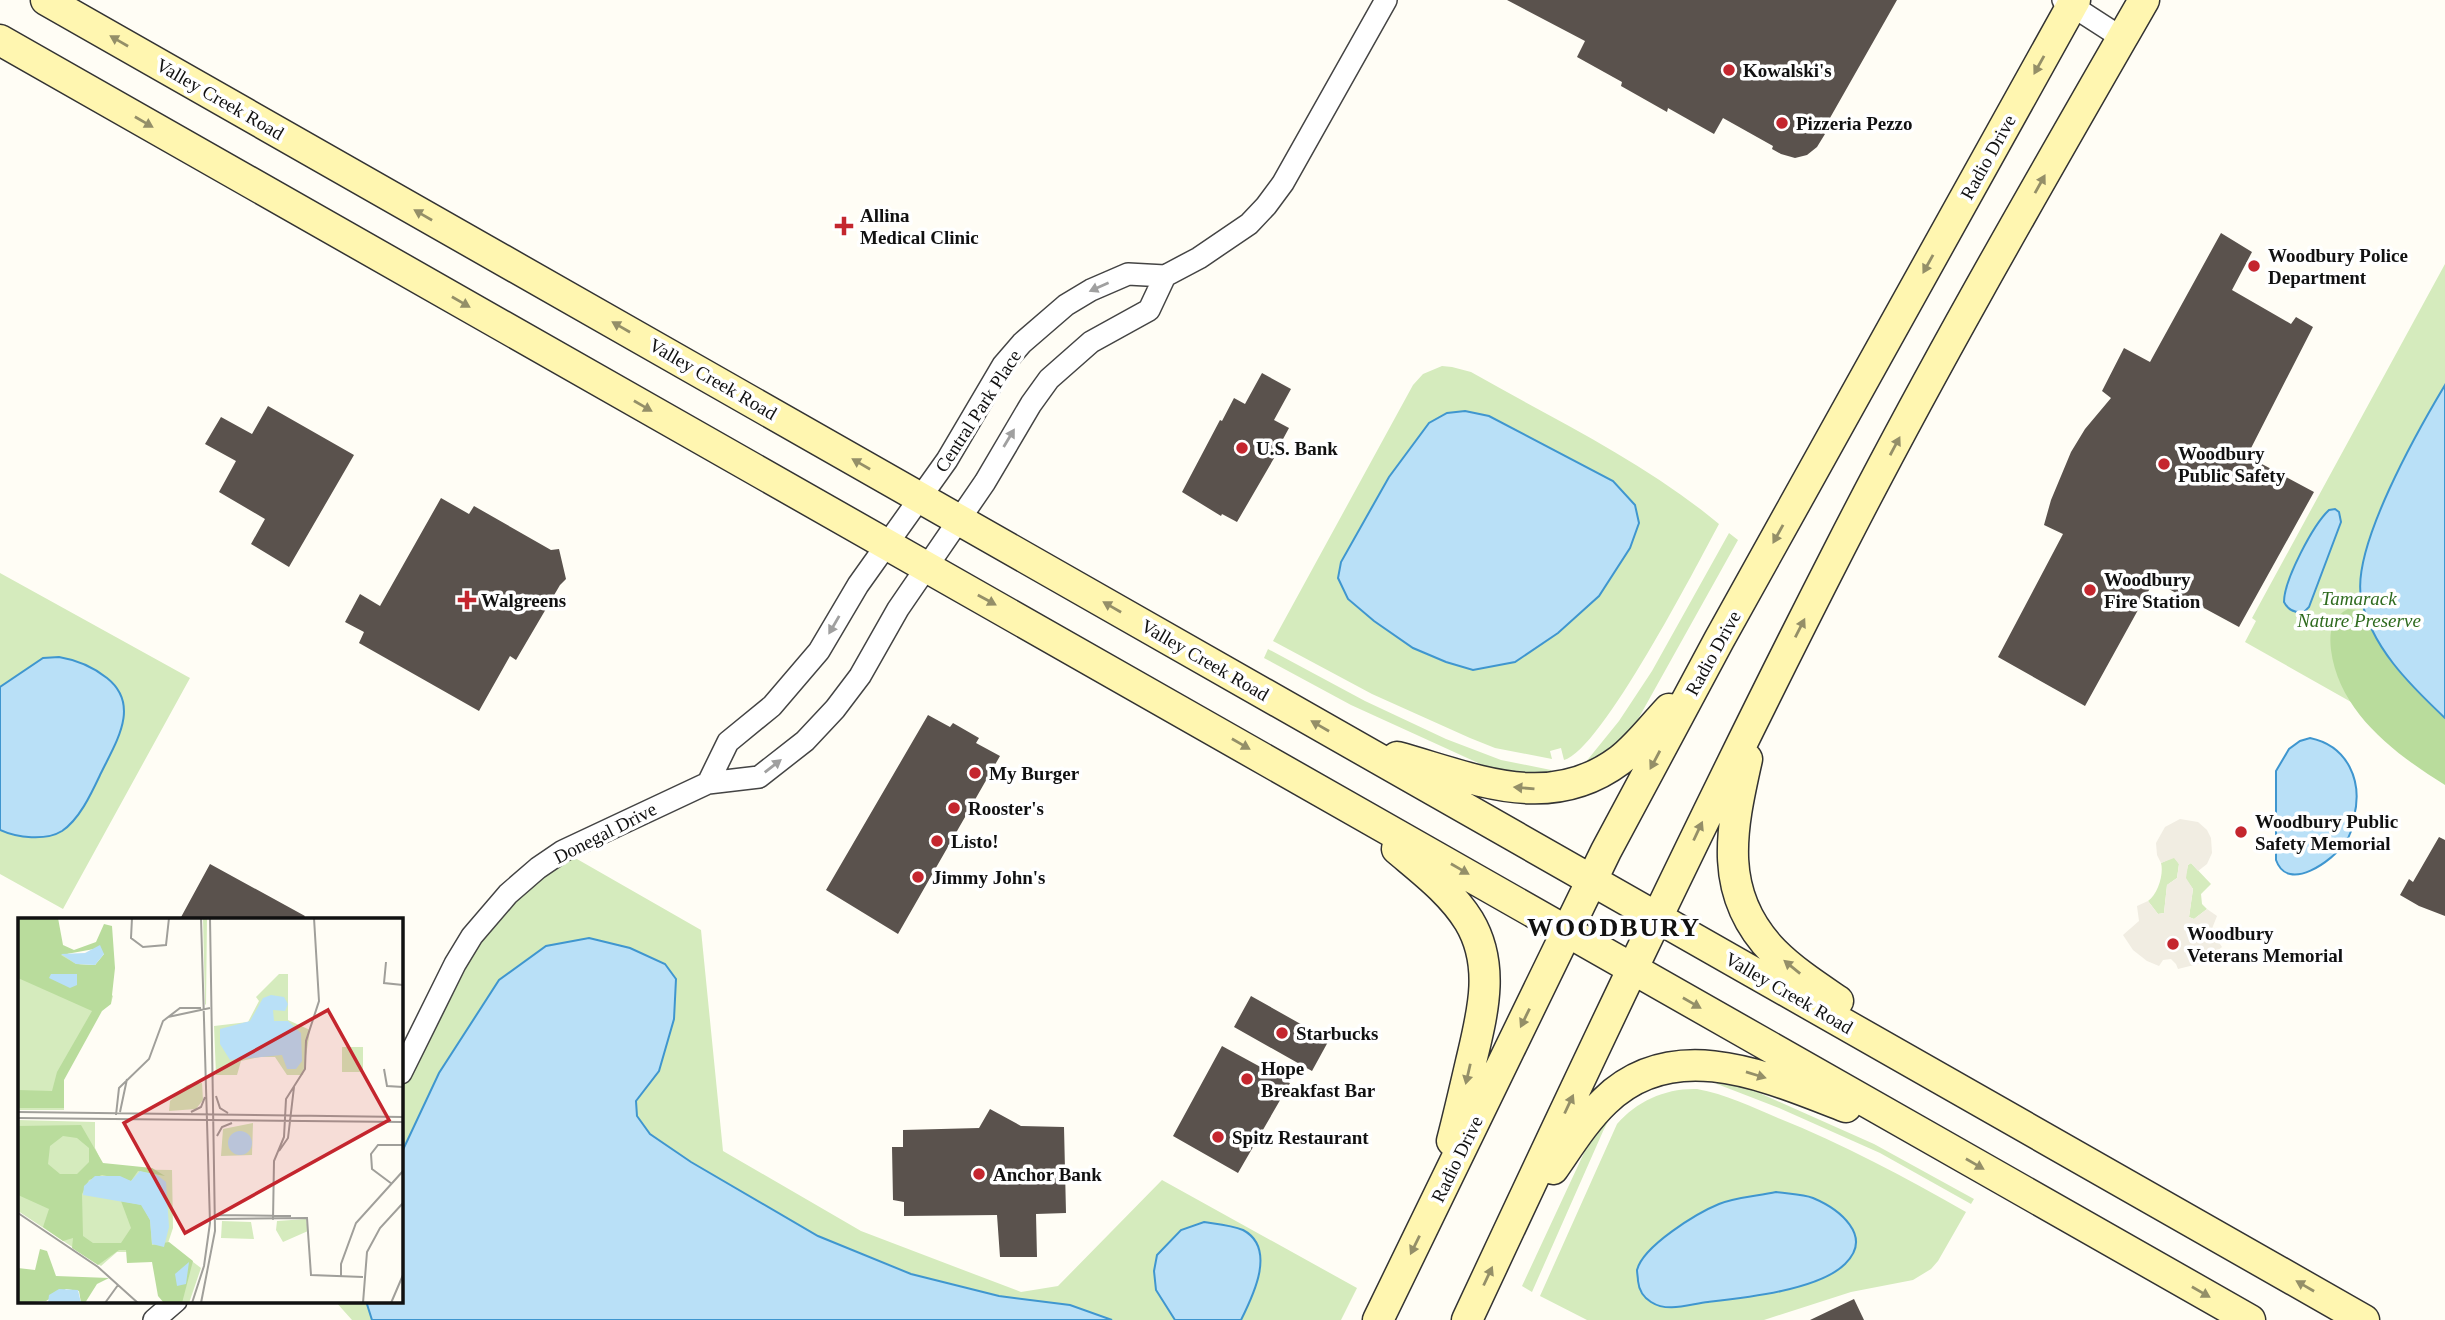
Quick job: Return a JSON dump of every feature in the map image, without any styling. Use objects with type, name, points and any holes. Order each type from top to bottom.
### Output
[{"type":"main road","name":"Valley Creek Road","points":[[46,0],[2364,1320]]},
{"type":"main road","points":[[1467,1320],[1758,709],[1900,435],[2122,38],[2140,1]]},
{"type":"main road","name":"Radio Drive","points":[[1378,1320],[1592,881],[1699,678],[2070,2]]},
{"type":"main road","points":[[0,40],[2250,1320]]},
{"type":"main road","points":[[1353,745],[1503,785],[1525,789],[1556,788],[1586,779],[1620,760],[1699,678]]},
{"type":"main road","points":[[1758,709],[1736,808],[1732,842],[1736,882],[1741,901],[1752,923],[1768,946],[1800,974],[1966,1093]]},
{"type":"main road","points":[[1341,801],[1444,889],[1469,921],[1482,953],[1485,984],[1483,1010],[1439,1195]]},
{"type":"main road","points":[[1508,1232],[1584,1125],[1605,1100],[1630,1082],[1670,1068],[1696,1064],[1740,1070],[1780,1082],[1938,1142]]},
{"type":"street","points":[[927,566],[985,482],[1049,379],[1091,342],[1149,310],[1165,276],[1232,237],[1266,206],[1304,147],[1386,0]]},
{"type":"street","points":[[2070,2],[2122,38]]},
{"type":"street","name":"Central Park Place","points":[[887,544],[947,460],[1003,365],[1043,322],[1091,290],[1128,274],[1165,276]]},
{"type":"street","points":[[708,783],[728,741],[772,706],[819,651],[858,585],[887,544]]},
{"type":"street","name":"Donegal Drive","points":[[402,1071],[455,964],[472,936],[508,894],[563,851],[708,783],[759,777],[806,741],[860,676],[898,609],[927,566]]},
{"type":"street","points":[[154,1320],[175,1302]]},
{"type":"green space","name":"Tamarack Nature Preserve","points":[[2445,264],[2445,755],[2245,642],[2256,621],[2252,618]]},
{"type":"green space","points":[[1442,366],[1471,372],[1599,443],[1661,481],[1719,524],[1624,692],[1580,749],[1564,760],[1561,748],[1550,751],[1552,759],[1495,748],[1470,738],[1372,694],[1273,641],[1413,385],[1423,374]]},
{"type":"green space","points":[[1729,533],[1738,540],[1637,721],[1615,746],[1586,765],[1652,671]]},
{"type":"green space","points":[[0,573],[190,678],[63,909],[0,874]]},
{"type":"green space","points":[[2348,609],[2357,610],[2365,617],[2400,672],[2445,718],[2445,785],[2389,745],[2357,712],[2345,693],[2336,672],[2330,637],[2335,621]]},
{"type":"green space","points":[[1268,649],[1365,701],[1446,739],[1501,760],[1551,770],[1552,774],[1505,773],[1487,767],[1351,705],[1264,658]]},
{"type":"green space","points":[[563,851],[701,930],[723,1151],[861,1231],[1021,1292],[1058,1286],[1162,1180],[1357,1288],[1341,1320],[352,1320],[336,1302],[402,1302],[402,1071],[455,964]]},
{"type":"green space","points":[[2174,857],[2179,864],[2177,878],[2167,885],[2164,913],[2158,914],[2148,901],[2159,884],[2161,863]]},
{"type":"green space","points":[[2191,863],[2211,884],[2201,894],[2202,904],[2207,909],[2194,919],[2189,917],[2193,889],[2185,878]]},
{"type":"green space","points":[[1714,1080],[1746,1087],[1874,1144],[1974,1199],[1971,1204],[1880,1153],[1717,1084]]},
{"type":"green space","points":[[1697,1089],[1738,1101],[1826,1139],[1966,1212],[1938,1261],[1931,1269],[1913,1280],[1851,1292],[1764,1320],[1587,1320],[1540,1296],[1617,1124],[1634,1109],[1653,1098],[1674,1091]]},
{"type":"green space","points":[[1612,1114],[1532,1292],[1522,1286],[1590,1140]]},
{"type":"shaded area","points":[[2180,819],[2198,822],[2211,838],[2212,853],[2207,864],[2198,871],[2191,863],[2188,865],[2186,878],[2193,889],[2189,917],[2194,919],[2207,909],[2217,916],[2211,931],[2222,947],[2202,963],[2178,969],[2171,959],[2163,960],[2159,966],[2147,961],[2133,950],[2123,935],[2139,921],[2137,906],[2148,901],[2158,914],[2164,913],[2167,885],[2177,878],[2179,864],[2174,858],[2161,863],[2156,843],[2165,827]]},
{"type":"water","points":[[2445,385],[2445,718],[2405,678],[2382,648],[2366,615],[2361,597],[2361,575],[2377,519],[2390,489],[2404,458]]},
{"type":"water","points":[[1465,411],[1489,416],[1613,481],[1635,505],[1639,523],[1630,548],[1599,596],[1558,633],[1515,662],[1473,670],[1413,648],[1348,599],[1338,578],[1341,562],[1389,477],[1429,423],[1447,413]]},
{"type":"water","points":[[2335,509],[2339,512],[2341,522],[2309,607],[2304,612],[2295,611],[2284,602],[2289,580],[2308,540],[2329,510]]},
{"type":"water","points":[[59,657],[90,667],[107,678],[123,700],[122,724],[89,797],[68,826],[48,836],[15,835],[0,830],[0,687],[43,658]]},
{"type":"water","points":[[2310,738],[2334,749],[2350,767],[2354,778],[2356,804],[2350,834],[2339,850],[2311,871],[2290,874],[2282,870],[2276,860],[2276,771],[2289,749]]},
{"type":"water","points":[[589,938],[630,948],[665,964],[676,979],[674,1019],[659,1071],[636,1101],[637,1116],[650,1134],[691,1162],[818,1236],[911,1274],[999,1296],[1070,1305],[1112,1320],[372,1320],[366,1302],[402,1302],[402,1152],[439,1073],[499,980],[546,946]]},
{"type":"water","points":[[1776,1192],[1813,1198],[1842,1216],[1850,1225],[1856,1243],[1853,1254],[1845,1264],[1818,1280],[1760,1295],[1679,1307],[1658,1305],[1644,1296],[1639,1288],[1637,1270],[1641,1261],[1660,1241],[1719,1204]]},
{"type":"water","points":[[1204,1222],[1243,1230],[1253,1238],[1259,1248],[1256,1286],[1241,1320],[1175,1320],[1156,1290],[1154,1271],[1157,1255],[1181,1230]]},
{"type":"building","name":"Kowalski's","points":[[1507,0],[1897,0],[1822,132],[1825,134],[1817,147],[1807,155],[1795,158],[1772,149],[1773,146],[1723,118],[1714,134],[1668,108],[1667,112],[1621,86],[1622,82],[1577,57],[1585,41]]},
{"type":"building","name":"Woodbury Public Safety","points":[[2221,233],[2252,252],[2232,290],[2291,324],[2296,317],[2313,327],[2247,456],[2314,492],[2239,627],[2154,581],[2085,706],[1998,657],[2063,534],[2044,525],[2051,500],[2071,452],[2085,429],[2111,398],[2102,391],[2124,348],[2150,362]]},
{"type":"building","name":"U.S. Bank","points":[[1262,373],[1291,389],[1274,420],[1289,428],[1237,522],[1222,514],[1221,516],[1182,492],[1234,398],[1245,404]]},
{"type":"building","points":[[268,406],[354,455],[289,567],[251,544],[265,519],[219,492],[236,461],[205,444],[221,417],[252,434]]},
{"type":"building","name":"Walgreens","points":[[441,498],[469,514],[474,506],[551,550],[559,549],[566,579],[516,660],[510,656],[479,711],[359,643],[364,632],[345,622],[360,594],[380,606]]},
{"type":"building","points":[[928,715],[950,727],[953,723],[979,738],[976,743],[1000,756],[898,934],[826,890]]},
{"type":"building","points":[[2439,837],[2445,840],[2445,916],[2400,895],[2409,879],[2413,882]]},
{"type":"building","points":[[210,864],[305,916],[304,918],[181,918]]},
{"type":"building","name":"Starbucks","points":[[1251,996],[1329,1040],[1312,1071],[1234,1027]]},
{"type":"building","points":[[1222,1046],[1290,1083],[1238,1173],[1173,1136]]},
{"type":"building","name":"Anchor Bank","points":[[990,1109],[1021,1126],[1064,1127],[1066,1213],[1036,1214],[1037,1257],[1000,1257],[997,1215],[904,1216],[904,1202],[893,1200],[892,1147],[903,1147],[903,1130],[979,1128]]},
{"type":"building","points":[[1854,1299],[1864,1320],[1810,1320]]},
{"type":"place","name":"Kowalski's","points":[[1729,70]]},
{"type":"place","name":"Pizzeria Pezzo","points":[[1782,123]]},
{"type":"place","name":"Allina Medical Clinic","points":[[844,226]]},
{"type":"place","name":"Woodbury Police Department","points":[[2254,266]]},
{"type":"place","name":"U.S. Bank","points":[[1242,448]]},
{"type":"place","name":"Woodbury Public Safety","points":[[2164,464]]},
{"type":"place","name":"Woodbury Fire Station","points":[[2090,590]]},
{"type":"place","name":"Walgreens","points":[[467,600]]},
{"type":"place","name":"My Burger","points":[[975,773]]},
{"type":"place","name":"Rooster's","points":[[954,808]]},
{"type":"place","name":"Woodbury Public Safety Memorial","points":[[2241,832]]},
{"type":"place","name":"Listo!","points":[[937,841]]},
{"type":"place","name":"Jimmy John's","points":[[918,877]]},
{"type":"place","name":"Woodbury Veterans Memorial","points":[[2173,944]]},
{"type":"place","name":"Starbucks","points":[[1282,1033]]},
{"type":"place","name":"Hope Breakfast Bar","points":[[1247,1079]]},
{"type":"place","name":"Spitz Restaurant","points":[[1218,1137]]},
{"type":"place","name":"Anchor Bank","points":[[979,1174]]},
{"type":"district","name":"WOODBURY","points":[[1614,927]]}]
